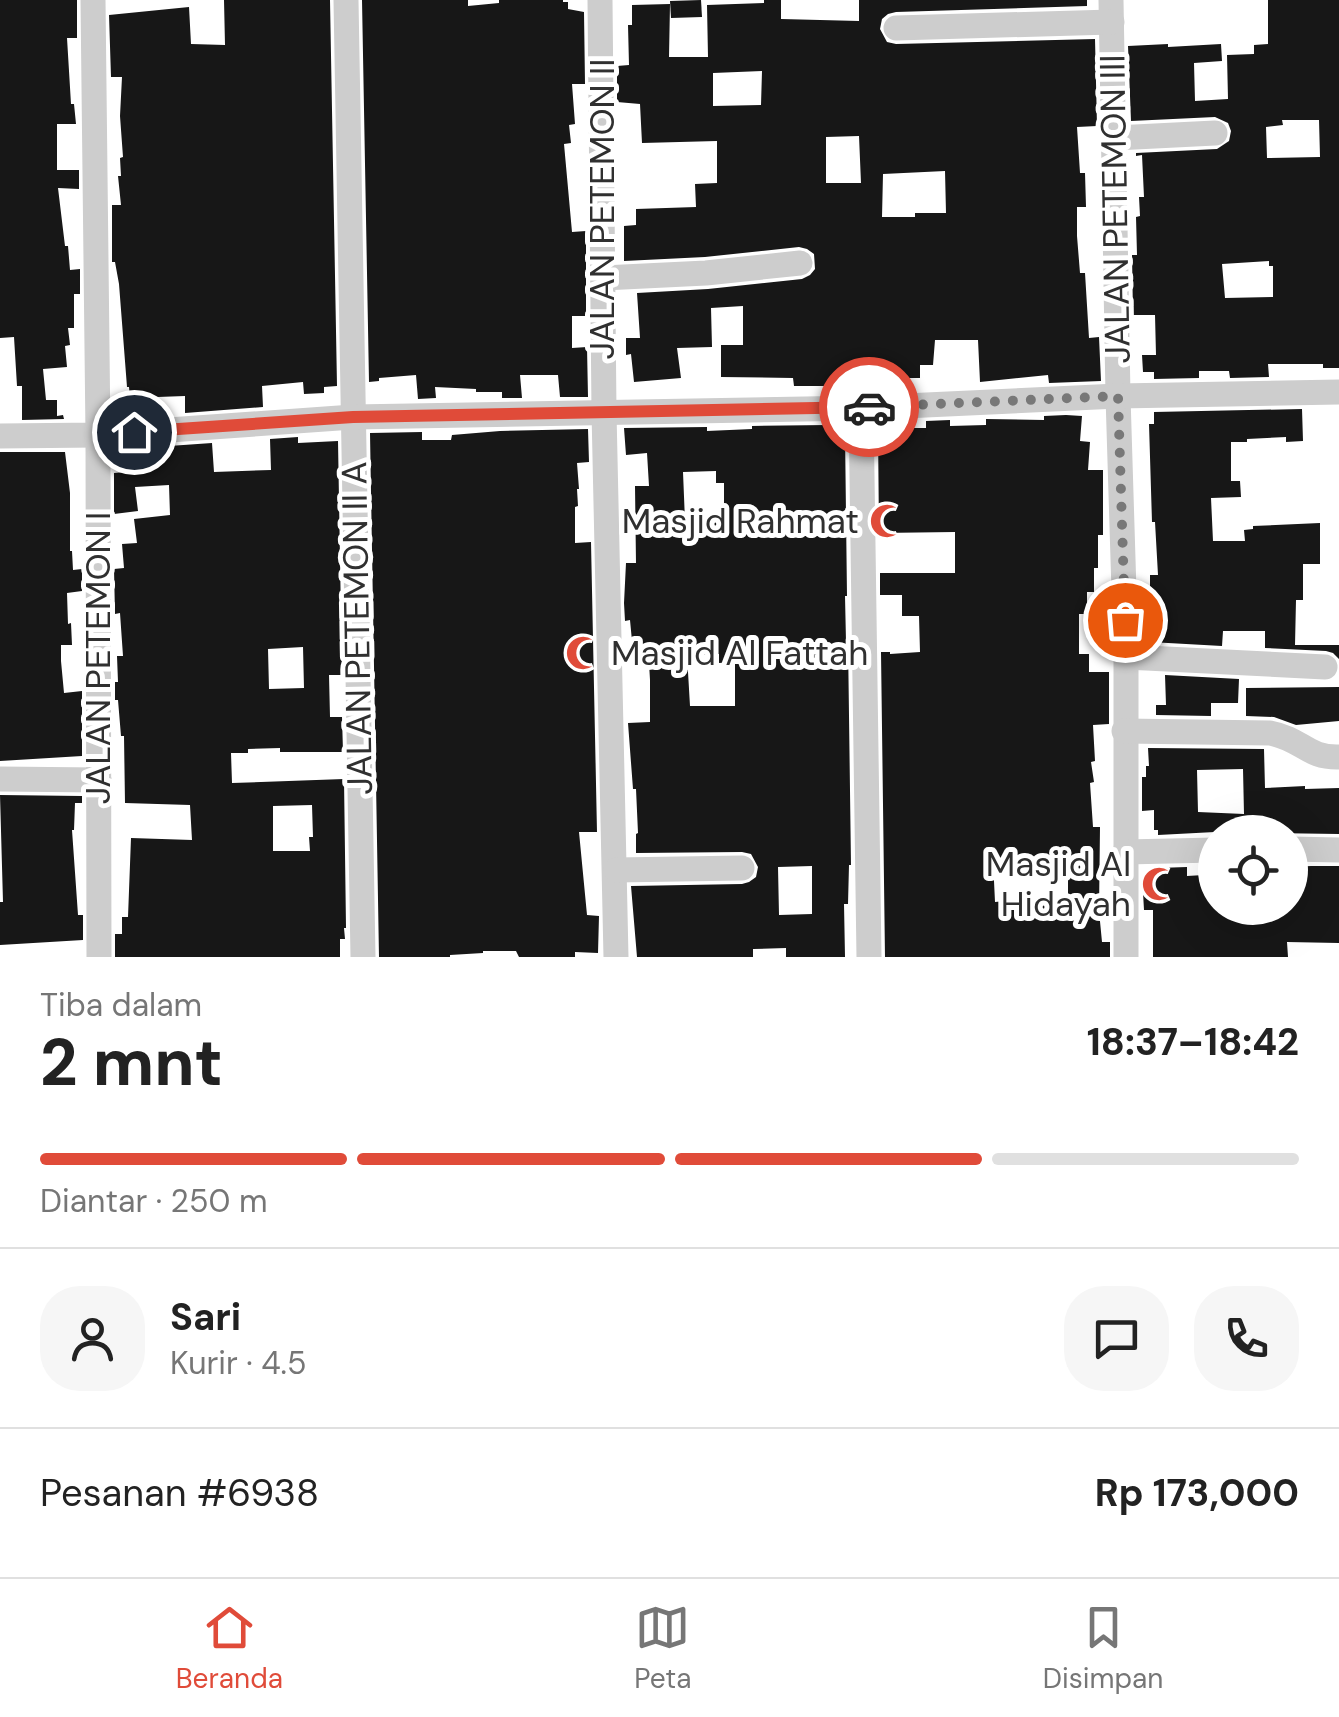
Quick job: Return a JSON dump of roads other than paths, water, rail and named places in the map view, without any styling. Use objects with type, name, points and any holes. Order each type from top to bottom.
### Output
[{"type":"street","name":"JALAN PETEMON I","points":[[93,0],[99,957]]},
{"type":"street","name":"JALAN PETEMON II A","points":[[346,0],[363,957]]},
{"type":"street","name":"JALAN PETEMON II","points":[[600,0],[616,957]]},
{"type":"street","points":[[896,28],[1112,11]]},
{"type":"street","name":"JALAN PETEMON III","points":[[1112,11],[1126,657],[1126,957]]},
{"type":"street","points":[[1114,138],[1214,133]]},
{"type":"street","points":[[603,278],[800,263]]},
{"type":"street","points":[[0,436],[98,434],[353,417],[861,408],[1118,396],[1339,392]]},
{"type":"street","points":[[861,408],[869,957]]},
{"type":"street","points":[[1126,657],[1326,667]]},
{"type":"street","points":[[1124,732],[1270,733],[1290,738],[1318,756],[1339,757]]},
{"type":"street","points":[[0,779],[99,780]]},
{"type":"street","points":[[1125,852],[1198,850]]},
{"type":"street","points":[[1308,850],[1339,850]]},
{"type":"street","points":[[616,870],[742,868]]},
{"type":"place","name":"Masjid Rahmat","points":[[887,521]]},
{"type":"place","name":"Masjid Al Fattah","points":[[583,653]]},
{"type":"place","name":"Masjid Al Hidayah","points":[[1159,884]]}]
